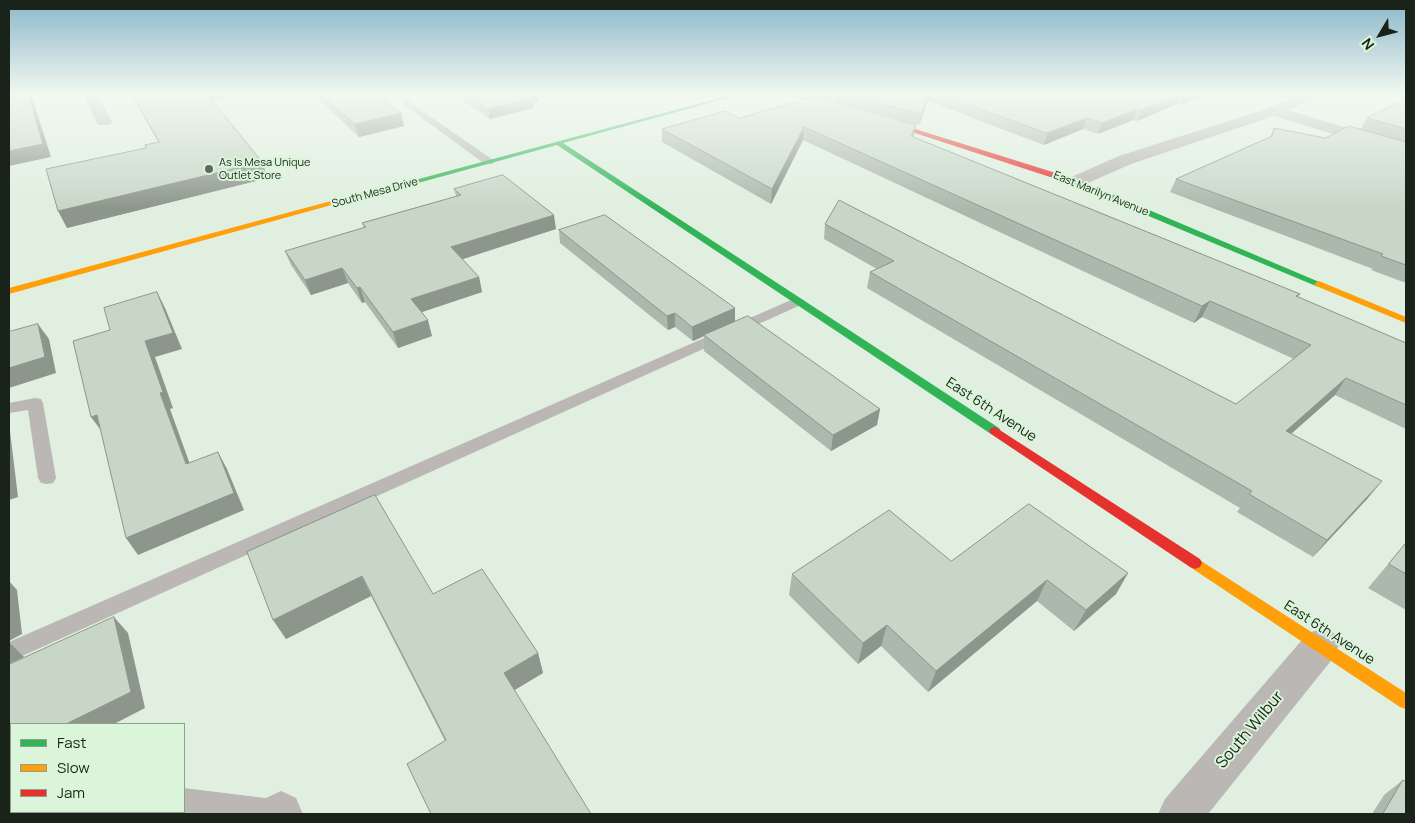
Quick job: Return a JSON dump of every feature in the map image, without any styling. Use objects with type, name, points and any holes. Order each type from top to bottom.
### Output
[{"type":"street","name":"South Mesa Drive","points":[[9,291],[597,132]]},
{"type":"street","name":"East Marilyn Avenue","points":[[920,132],[1075,182],[1406,320]]},
{"type":"street","points":[[1075,182],[1125,160],[1209,132]]},
{"type":"street","points":[[1345,132],[1406,151]]},
{"type":"street","name":"East 6th Avenue","points":[[558,143],[1406,702]]},
{"type":"street","name":"South Wilbur","points":[[1180,814],[1321,645]]},
{"type":"lane","points":[[447,132],[489,162]]},
{"type":"lane","points":[[9,652],[798,301]]},
{"type":"lane","points":[[9,408],[35,403],[47,478]]},
{"type":"lane","points":[[185,801],[281,814]]},
{"type":"building","points":[[9,132],[40,132],[43,144],[9,151]]},
{"type":"building","points":[[154,132],[238,132],[262,162],[58,211],[46,169],[146,148],[145,145],[159,142]]},
{"type":"building","points":[[668,132],[801,132],[772,189]]},
{"type":"building","points":[[816,132],[913,132],[911,136],[1300,294],[1296,296],[1406,343],[1406,405],[1346,378],[1286,431],[1382,481],[1327,540],[1249,494],[1252,491],[870,272],[894,261],[825,224],[839,200],[1236,404],[1311,345],[1210,301],[1202,306]]},
{"type":"building","points":[[1273,132],[1296,132],[1325,138],[1336,132],[1372,132],[1406,142],[1406,265],[1381,256],[1383,254],[1176,179],[1272,136]]},
{"type":"building","points":[[503,175],[554,215],[451,247],[479,277],[411,299],[428,320],[393,332],[360,287],[357,288],[342,268],[305,280],[285,251],[366,227],[362,223],[461,195],[454,189]]},
{"type":"building","points":[[605,215],[735,308],[692,327],[675,313],[667,316],[559,230]]},
{"type":"building","points":[[157,292],[173,333],[145,341],[163,392],[160,393],[186,464],[218,452],[234,493],[126,538],[97,415],[91,417],[73,341],[110,330],[104,308]]},
{"type":"building","points":[[748,316],[880,409],[833,435],[704,335]]},
{"type":"building","points":[[38,324],[45,357],[9,368],[9,332]]},
{"type":"building","points":[[375,495],[433,594],[482,569],[538,653],[504,673],[591,814],[431,814],[407,764],[446,740],[362,576],[273,620],[247,552]]},
{"type":"building","points":[[1029,504],[1128,573],[1086,610],[1047,580],[936,671],[887,625],[863,643],[792,574],[889,510],[951,561]]},
{"type":"building","points":[[1406,543],[1406,574],[1389,564]]},
{"type":"building","points":[[114,617],[131,692],[68,723],[10,723],[9,752],[9,664]]},
{"type":"building","points":[[1403,780],[1406,782],[1406,814],[1383,814]]},
{"type":"traffic: fast","points":[[371,193],[597,132]]},
{"type":"traffic: fast","points":[[558,143],[995,431]]},
{"type":"traffic: fast","points":[[1053,175],[1075,182],[1319,284]]},
{"type":"traffic: slow","points":[[9,291],[371,193]]},
{"type":"traffic: slow","points":[[1319,284],[1406,320]]},
{"type":"traffic: slow","points":[[1195,563],[1406,702]]},
{"type":"traffic: jam","points":[[919,132],[1053,175]]},
{"type":"traffic: jam","points":[[995,431],[1195,563]]},
{"type":"place","name":"As Is Mesa Unique Outlet Store","points":[[209,169]]}]
